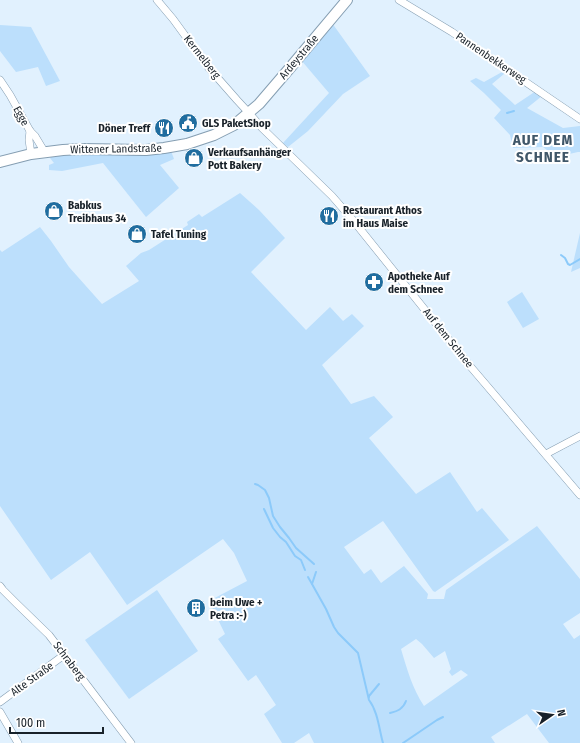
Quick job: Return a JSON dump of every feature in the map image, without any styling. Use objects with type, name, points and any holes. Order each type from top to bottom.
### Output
[{"type":"main road","name":"Ardeystraße","points":[[249,112],[259,104],[347,0]]},
{"type":"main road","name":"Wittener Landstraße","points":[[0,162],[31,154],[82,148],[146,150],[187,144],[214,135],[234,125],[249,112]]},
{"type":"street","name":"Kermelberg","points":[[157,0],[173,19],[208,67],[249,112]]},
{"type":"street","name":"Pannenbekkerweg","points":[[399,0],[452,32],[580,119]]},
{"type":"street","name":"Egge","points":[[0,80],[44,152]]},
{"type":"street","name":"Auf dem Schnee","points":[[249,112],[262,128],[312,175],[352,219],[492,393],[580,495]]},
{"type":"street","name":"Egge","points":[[30,131],[29,140],[31,154]]},
{"type":"street","points":[[546,454],[580,436]]},
{"type":"street","name":"Schraberg","points":[[0,586],[50,635],[131,743]]},
{"type":"street","name":"Alte Straße","points":[[0,702],[64,655]]},
{"type":"street","points":[[0,712],[18,743]]},
{"type":"shaded area","points":[[332,23],[370,76],[343,94],[308,131],[288,147],[283,143],[329,93],[301,60]]},
{"type":"shaded area","points":[[0,25],[31,27],[60,81],[46,86],[38,67],[16,72],[0,51]]},
{"type":"shaded area","points":[[502,72],[504,74],[492,84],[515,105],[536,91],[542,96],[527,108],[563,128],[580,126],[580,152],[556,157],[543,147],[513,148],[510,135],[494,118],[501,110],[470,81],[476,78],[484,82]]},
{"type":"shaded area","points":[[171,151],[174,159],[160,165],[179,188],[146,217],[103,163],[62,171],[49,170],[49,165],[54,163],[50,158],[53,155],[112,155]]},
{"type":"shaded area","points":[[240,193],[259,210],[285,238],[251,272],[306,330],[330,307],[343,321],[352,314],[364,326],[322,365],[351,404],[374,396],[393,417],[369,438],[416,494],[450,472],[477,512],[482,508],[509,540],[435,592],[383,521],[344,547],[364,574],[371,569],[381,583],[404,566],[428,594],[427,599],[444,599],[446,590],[537,526],[580,579],[580,613],[563,624],[574,639],[580,635],[580,743],[549,743],[527,714],[491,737],[495,743],[314,743],[309,733],[294,743],[282,743],[264,714],[276,705],[256,675],[248,681],[218,639],[225,634],[209,601],[247,581],[234,553],[223,539],[127,605],[90,552],[51,580],[0,506],[0,250],[2,252],[40,227],[69,267],[102,304],[139,281],[126,266],[141,253],[149,250],[188,225],[187,222],[199,214],[202,217]],"holes":[[[416,639],[434,658],[445,651],[451,669],[449,672],[452,676],[461,670],[468,675],[424,706],[413,685],[401,649]]]},
{"type":"shaded area","points":[[580,233],[580,268],[571,272]]},
{"type":"shaded area","points":[[522,292],[539,319],[523,328],[507,302]]},
{"type":"shaded area","points":[[157,590],[198,651],[129,699],[85,640]]},
{"type":"waterway","points":[[507,113],[514,111]]},
{"type":"waterway","points":[[561,255],[570,265],[580,259]]},
{"type":"waterway","points":[[255,484],[265,490],[269,498],[273,516],[280,527],[296,548],[314,564]]},
{"type":"waterway","points":[[264,509],[273,528],[286,542],[295,556],[301,560],[305,570]]},
{"type":"waterway","points":[[316,572],[312,584],[334,627],[358,653],[369,700],[376,715],[383,743]]},
{"type":"waterway","points":[[308,577],[312,584]]},
{"type":"waterway","points":[[369,697],[379,684]]},
{"type":"waterway","points":[[390,713],[400,709],[406,701]]},
{"type":"waterway","points":[[403,743],[443,717]]},
{"type":"place","name":"GLS PaketShop","points":[[188,123]]},
{"type":"place","name":"Döner Treff","points":[[164,128]]},
{"type":"place","name":"Verkaufsanhänger Pott Bakery","points":[[194,158]]},
{"type":"place","name":"Babkus Treibhaus 34","points":[[54,211]]},
{"type":"place","name":"Restaurant Athos im Haus Maise","points":[[329,216]]},
{"type":"place","name":"Tafel Tuning","points":[[137,234]]},
{"type":"place","name":"Apotheke Auf dem Schnee","points":[[374,282]]},
{"type":"place","name":"beim Uwe + Petra :-)","points":[[196,608]]},
{"type":"district","name":"AUF DEM SCHNEE","points":[[543,148]]}]
